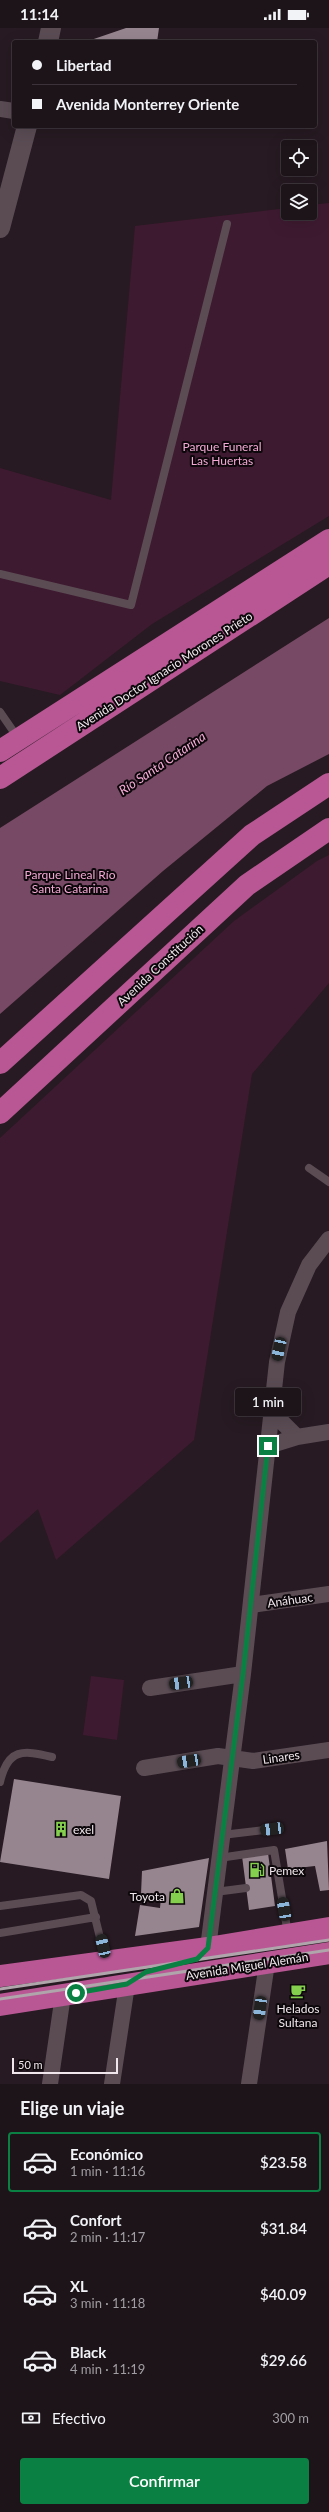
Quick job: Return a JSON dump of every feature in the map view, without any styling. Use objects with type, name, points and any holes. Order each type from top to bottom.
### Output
[{"type":"highway","name":"Avenida Doctor Ignacio Morones Prieto","points":[[0,751],[329,540]]},
{"type":"highway","name":"Avenida Doctor Ignacio Morones Prieto","points":[[0,778],[329,564]]},
{"type":"highway","points":[[0,1063],[252,835],[329,784]]},
{"type":"highway","name":"Avenida Constitución","points":[[0,1113],[247,885],[329,829]]},
{"type":"highway","name":"Avenida Miguel Alemán","points":[[0,1976],[208,1948],[329,1928]]},
{"type":"highway","points":[[267,1963],[280,1949],[329,1939]]},
{"type":"highway","points":[[127,1984],[146,1972],[197,1959],[208,1948]]},
{"type":"highway","name":"Avenida Miguel Alemán","points":[[0,2005],[329,1953]]},
{"type":"street","points":[[48,40],[51,28]]},
{"type":"street","points":[[0,108],[12,111]]},
{"type":"street","points":[[1,219],[26,128]]},
{"type":"street","points":[[208,1948],[243,1674],[277,1362],[288,1312],[309,1265],[329,1239]]},
{"type":"street","points":[[271,1411],[297,1437]]},
{"type":"street","points":[[268,1446],[297,1437],[329,1432]]},
{"type":"street","name":"Anáhuac","points":[[251,1605],[329,1594]]},
{"type":"street","points":[[150,1688],[243,1674]]},
{"type":"street","name":"Linares","points":[[144,1768],[218,1756],[253,1761],[329,1750]]},
{"type":"street","points":[[249,2084],[267,1963]]},
{"type":"street","points":[[112,2084],[127,1984]]},
{"type":"street","points":[[50,2084],[63,1995]]},
{"type":"lane","points":[[0,574],[131,605],[227,224]]},
{"type":"lane","points":[[0,712],[19,739]]},
{"type":"lane","points":[[309,1168],[329,1182]]},
{"type":"lane","points":[[0,1782],[4,1766],[14,1754],[30,1752],[52,1757]]},
{"type":"lane","points":[[222,1835],[272,1829]]},
{"type":"lane","points":[[219,1858],[274,1850],[276,1883],[288,1935]]},
{"type":"lane","points":[[215,1892],[246,1888]]},
{"type":"lane","points":[[0,1906],[81,1894],[92,1901],[106,1962]]},
{"type":"lane","points":[[0,1933],[96,1917]]},
{"type":"green space","name":"Parque Funeral Las Huertas","points":[[329,203],[329,516],[152,624],[60,695],[0,681],[0,468],[111,500],[135,226],[281,209],[281,220],[317,220],[317,204]]},
{"type":"green space","points":[[329,855],[329,983],[252,1074],[194,1440],[56,1560],[38,1509],[0,1543],[0,1138],[234,921],[317,861]]},
{"type":"green space","points":[[91,1676],[124,1680],[117,1740],[83,1735]]},
{"type":"water","name":"Río Santa Catarina","points":[[329,618],[329,754],[267,786],[163,871],[0,1014],[0,828]]},
{"type":"building","points":[[126,28],[159,28],[157,40],[91,40]]},
{"type":"building","name":"exel","points":[[14,1779],[121,1796],[109,1879],[0,1862]]},
{"type":"building","points":[[327,1841],[329,1890],[320,1891],[315,1866],[288,1869],[285,1849]]},
{"type":"building","name":"Pemex","points":[[268,1853],[275,1906],[249,1910],[242,1856]]},
{"type":"building","name":"Toyota","points":[[209,1858],[199,1927],[135,1936],[140,1905],[160,1908],[161,1897],[141,1894],[142,1871]]},
{"type":"railway","points":[[0,1989],[329,1940]]},
{"type":"railway","points":[[0,1999],[329,1950]]},
{"type":"place","name":"exel","points":[[61,1829]]},
{"type":"place","name":"Pemex","points":[[257,1870]]},
{"type":"place","name":"Toyota","points":[[177,1896]]},
{"type":"place","name":"Helados Sultana","points":[[298,1991]]},
{"type":"route","points":[[76,1993],[127,1984],[146,1972],[197,1959],[204,1955],[208,1948],[243,1674],[268,1446]]},
{"type":"park label","name":"Parque Lineal Río Santa Catarina","points":[[70,881]]}]
